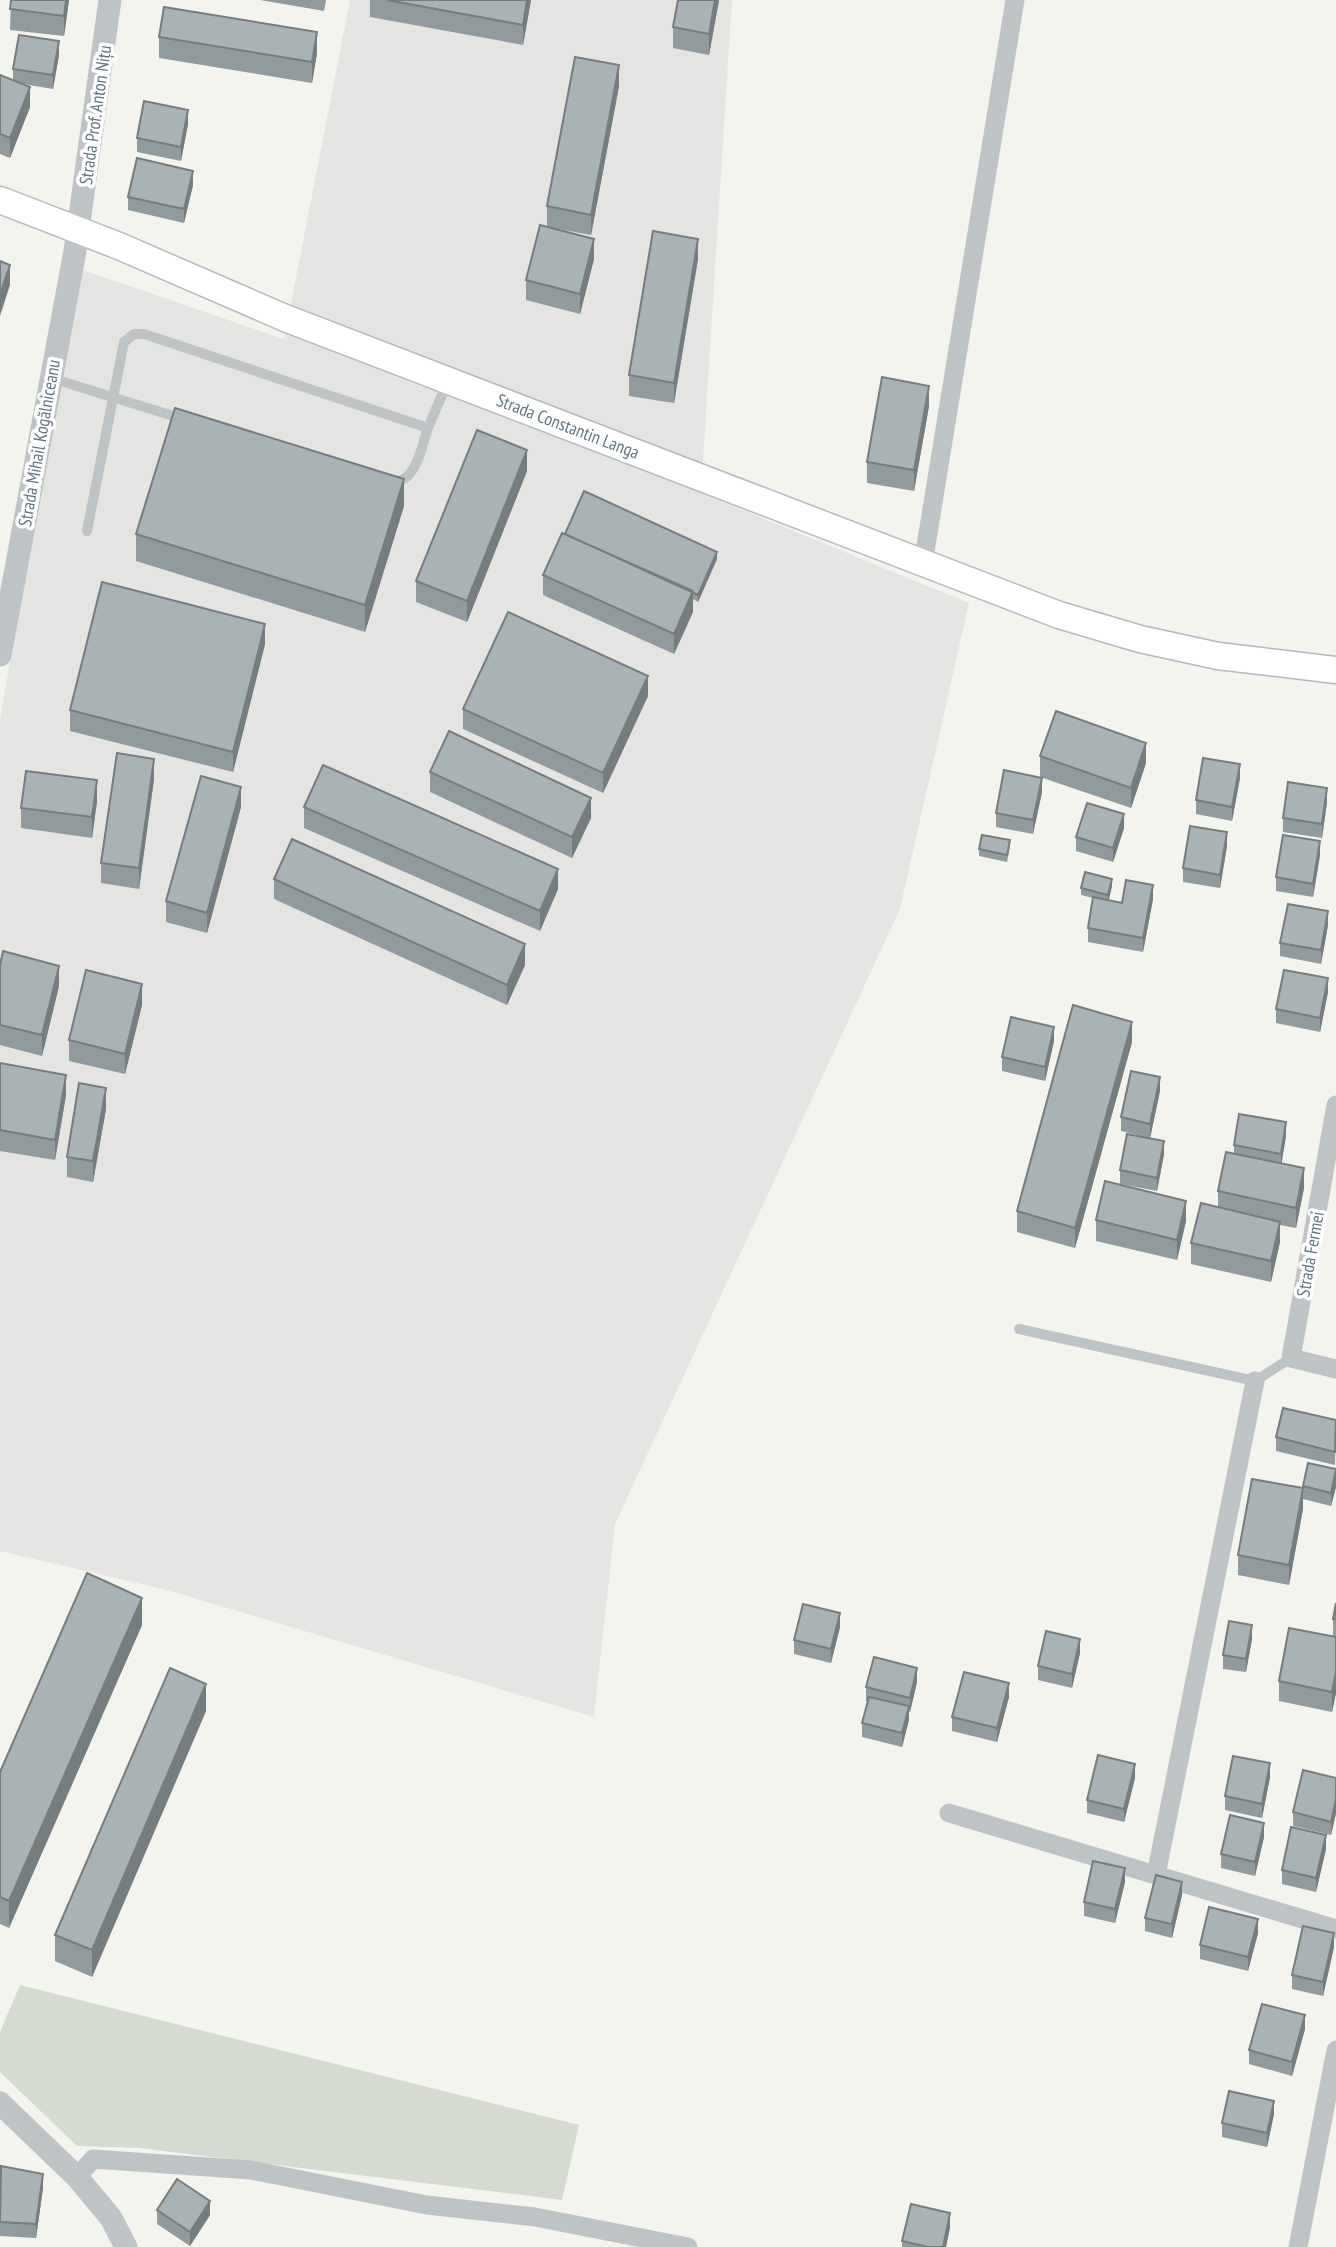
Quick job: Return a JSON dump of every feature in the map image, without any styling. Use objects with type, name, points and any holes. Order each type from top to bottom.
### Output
[{"type":"main road","name":"Strada Constantin Langa","points":[[0,200],[119,246],[285,318],[1059,615],[1140,639],[1218,656],[1336,670]]},
{"type":"street","name":"Strada Prof. Anton Nițu","points":[[78,230],[110,0]]},
{"type":"street","points":[[923,564],[1015,0]]},
{"type":"street","name":"Strada Mihail Kogălniceanu","points":[[0,655],[78,230]]},
{"type":"street","name":"Strada Fermei","points":[[1292,1358],[1336,1105]]},
{"type":"street","points":[[1292,1358],[1336,1369]]},
{"type":"street","points":[[1156,1875],[1255,1381]]},
{"type":"street","points":[[949,1813],[1336,1929]]},
{"type":"street","points":[[1298,2247],[1336,2050]]},
{"type":"street","points":[[0,2103],[77,2178],[111,2218],[125,2247]]},
{"type":"street","points":[[77,2178],[93,2159],[251,2170],[427,2206],[535,2217],[688,2247]]},
{"type":"lane","points":[[87,531],[124,342],[134,334],[144,334],[428,428]]},
{"type":"lane","points":[[50,378],[193,422]]},
{"type":"lane","points":[[380,479],[394,483],[404,481],[411,474],[447,381]]},
{"type":"lane","points":[[1020,1329],[1255,1381],[1292,1358]]},
{"type":"shaded area","points":[[350,0],[732,0],[701,493],[969,603],[900,909],[615,1524],[594,1717],[163,1589],[0,1551],[0,720],[77,268],[284,339]]},
{"type":"shaded area","points":[[20,1985],[579,2125],[562,2200],[139,2148],[77,2146],[0,2072],[0,2032]]},
{"type":"building","points":[[11,0],[66,0],[64,16],[10,9]]},
{"type":"building","points":[[387,0],[527,0],[523,25]]},
{"type":"building","points":[[678,0],[715,0],[709,34],[673,27]]},
{"type":"building","points":[[164,7],[317,32],[312,62],[159,37]]},
{"type":"building","points":[[19,35],[59,41],[53,75],[13,69]]},
{"type":"building","points":[[575,57],[619,65],[591,215],[547,206]]},
{"type":"building","points":[[0,75],[30,87],[10,138],[0,134]]},
{"type":"building","points":[[144,101],[188,110],[181,147],[137,138]]},
{"type":"building","points":[[137,158],[193,171],[184,209],[128,197]]},
{"type":"building","points":[[540,225],[594,239],[580,294],[526,280]]},
{"type":"building","points":[[653,231],[698,239],[674,383],[629,375]]},
{"type":"building","points":[[0,261],[10,265],[0,295]]},
{"type":"building","points":[[882,377],[929,386],[914,470],[867,462]]},
{"type":"building","points":[[175,408],[404,479],[365,605],[136,534]]},
{"type":"building","points":[[477,430],[527,450],[467,601],[416,581]]},
{"type":"building","points":[[584,491],[717,552],[698,595],[565,534]]},
{"type":"building","points":[[562,533],[693,591],[674,634],[543,575]]},
{"type":"building","points":[[102,582],[265,624],[233,752],[70,710]]},
{"type":"building","points":[[508,612],[648,676],[603,773],[463,709]]},
{"type":"building","points":[[1056,711],[1146,743],[1131,788],[1040,756]]},
{"type":"building","points":[[449,731],[591,798],[572,837],[430,772]]},
{"type":"building","points":[[117,753],[154,759],[139,868],[101,863]]},
{"type":"building","points":[[1203,758],[1240,764],[1232,807],[1196,800]]},
{"type":"building","points":[[323,765],[558,869],[540,911],[304,807]]},
{"type":"building","points":[[1004,770],[1042,778],[1033,820],[996,813]]},
{"type":"building","points":[[26,771],[97,780],[92,817],[21,808]]},
{"type":"building","points":[[201,776],[241,787],[207,913],[166,901]]},
{"type":"building","points":[[1288,782],[1327,788],[1322,824],[1283,818]]},
{"type":"building","points":[[1087,803],[1124,814],[1113,848],[1076,837]]},
{"type":"building","points":[[1190,826],[1227,832],[1220,875],[1183,868]]},
{"type":"building","points":[[982,835],[1010,840],[1007,855],[979,849]]},
{"type":"building","points":[[1283,835],[1320,841],[1313,884],[1276,877]]},
{"type":"building","points":[[292,839],[525,944],[507,985],[274,879]]},
{"type":"building","points":[[1085,872],[1112,879],[1108,895],[1081,888]]},
{"type":"building","points":[[1126,880],[1153,885],[1143,938],[1088,928],[1093,897],[1122,903]]},
{"type":"building","points":[[1288,904],[1328,911],[1321,950],[1280,943]]},
{"type":"building","points":[[3,951],[59,966],[42,1035],[0,1025],[0,965]]},
{"type":"building","points":[[86,970],[142,984],[125,1054],[69,1040]]},
{"type":"building","points":[[1284,970],[1328,978],[1320,1018],[1276,1009]]},
{"type":"building","points":[[1073,1005],[1132,1022],[1075,1228],[1017,1211]]},
{"type":"building","points":[[1011,1017],[1054,1027],[1045,1067],[1002,1057]]},
{"type":"building","points":[[0,1063],[66,1075],[55,1140],[0,1130]]},
{"type":"building","points":[[1131,1071],[1160,1077],[1150,1124],[1121,1117]]},
{"type":"building","points":[[79,1083],[106,1088],[93,1161],[67,1157]]},
{"type":"building","points":[[1239,1114],[1286,1122],[1281,1154],[1234,1145]]},
{"type":"building","points":[[1127,1134],[1164,1141],[1157,1178],[1120,1170]]},
{"type":"building","points":[[1226,1152],[1304,1168],[1296,1208],[1218,1191]]},
{"type":"building","points":[[1105,1181],[1186,1201],[1177,1240],[1096,1220]]},
{"type":"building","points":[[1201,1203],[1280,1222],[1271,1261],[1191,1243]]},
{"type":"building","points":[[1283,1408],[1336,1420],[1335,1452],[1276,1437]]},
{"type":"building","points":[[1308,1463],[1336,1469],[1331,1493],[1303,1486]]},
{"type":"building","points":[[1252,1479],[1303,1488],[1289,1565],[1238,1555]]},
{"type":"building","points":[[87,1573],[142,1598],[9,1901],[0,1897],[0,1772]]},
{"type":"building","points":[[803,1604],[840,1613],[831,1649],[794,1640]]},
{"type":"building","points":[[1229,1621],[1252,1625],[1246,1659],[1223,1655]]},
{"type":"building","points":[[1289,1628],[1336,1637],[1336,1672],[1332,1692],[1279,1681]]},
{"type":"building","points":[[1046,1631],[1080,1639],[1072,1674],[1038,1666]]},
{"type":"building","points":[[874,1657],[917,1668],[910,1698],[866,1687]]},
{"type":"building","points":[[170,1668],[206,1684],[92,1950],[55,1935]]},
{"type":"building","points":[[964,1672],[1009,1683],[997,1728],[952,1717]]},
{"type":"building","points":[[869,1697],[909,1706],[902,1733],[862,1723]]},
{"type":"building","points":[[1098,1755],[1135,1764],[1124,1809],[1087,1800]]},
{"type":"building","points":[[1233,1756],[1270,1763],[1262,1804],[1225,1796]]},
{"type":"building","points":[[1303,1770],[1336,1778],[1336,1799],[1331,1822],[1293,1812]]},
{"type":"building","points":[[1230,1815],[1264,1823],[1255,1862],[1221,1854]]},
{"type":"building","points":[[1291,1827],[1326,1835],[1316,1878],[1282,1870]]},
{"type":"building","points":[[1093,1861],[1125,1868],[1115,1909],[1084,1902]]},
{"type":"building","points":[[1156,1875],[1182,1882],[1172,1924],[1145,1918]]},
{"type":"building","points":[[1209,1907],[1258,1919],[1248,1957],[1200,1945]]},
{"type":"building","points":[[1303,1926],[1334,1933],[1323,1982],[1292,1975]]},
{"type":"building","points":[[1262,2004],[1305,2015],[1292,2062],[1249,2050]]},
{"type":"building","points":[[1229,2091],[1274,2101],[1267,2133],[1222,2123]]},
{"type":"building","points":[[1,2166],[43,2174],[36,2224],[0,2222]]},
{"type":"building","points":[[177,2179],[210,2201],[190,2232],[157,2210]]},
{"type":"building","points":[[911,2204],[950,2213],[943,2247],[928,2247],[902,2241]]}]
